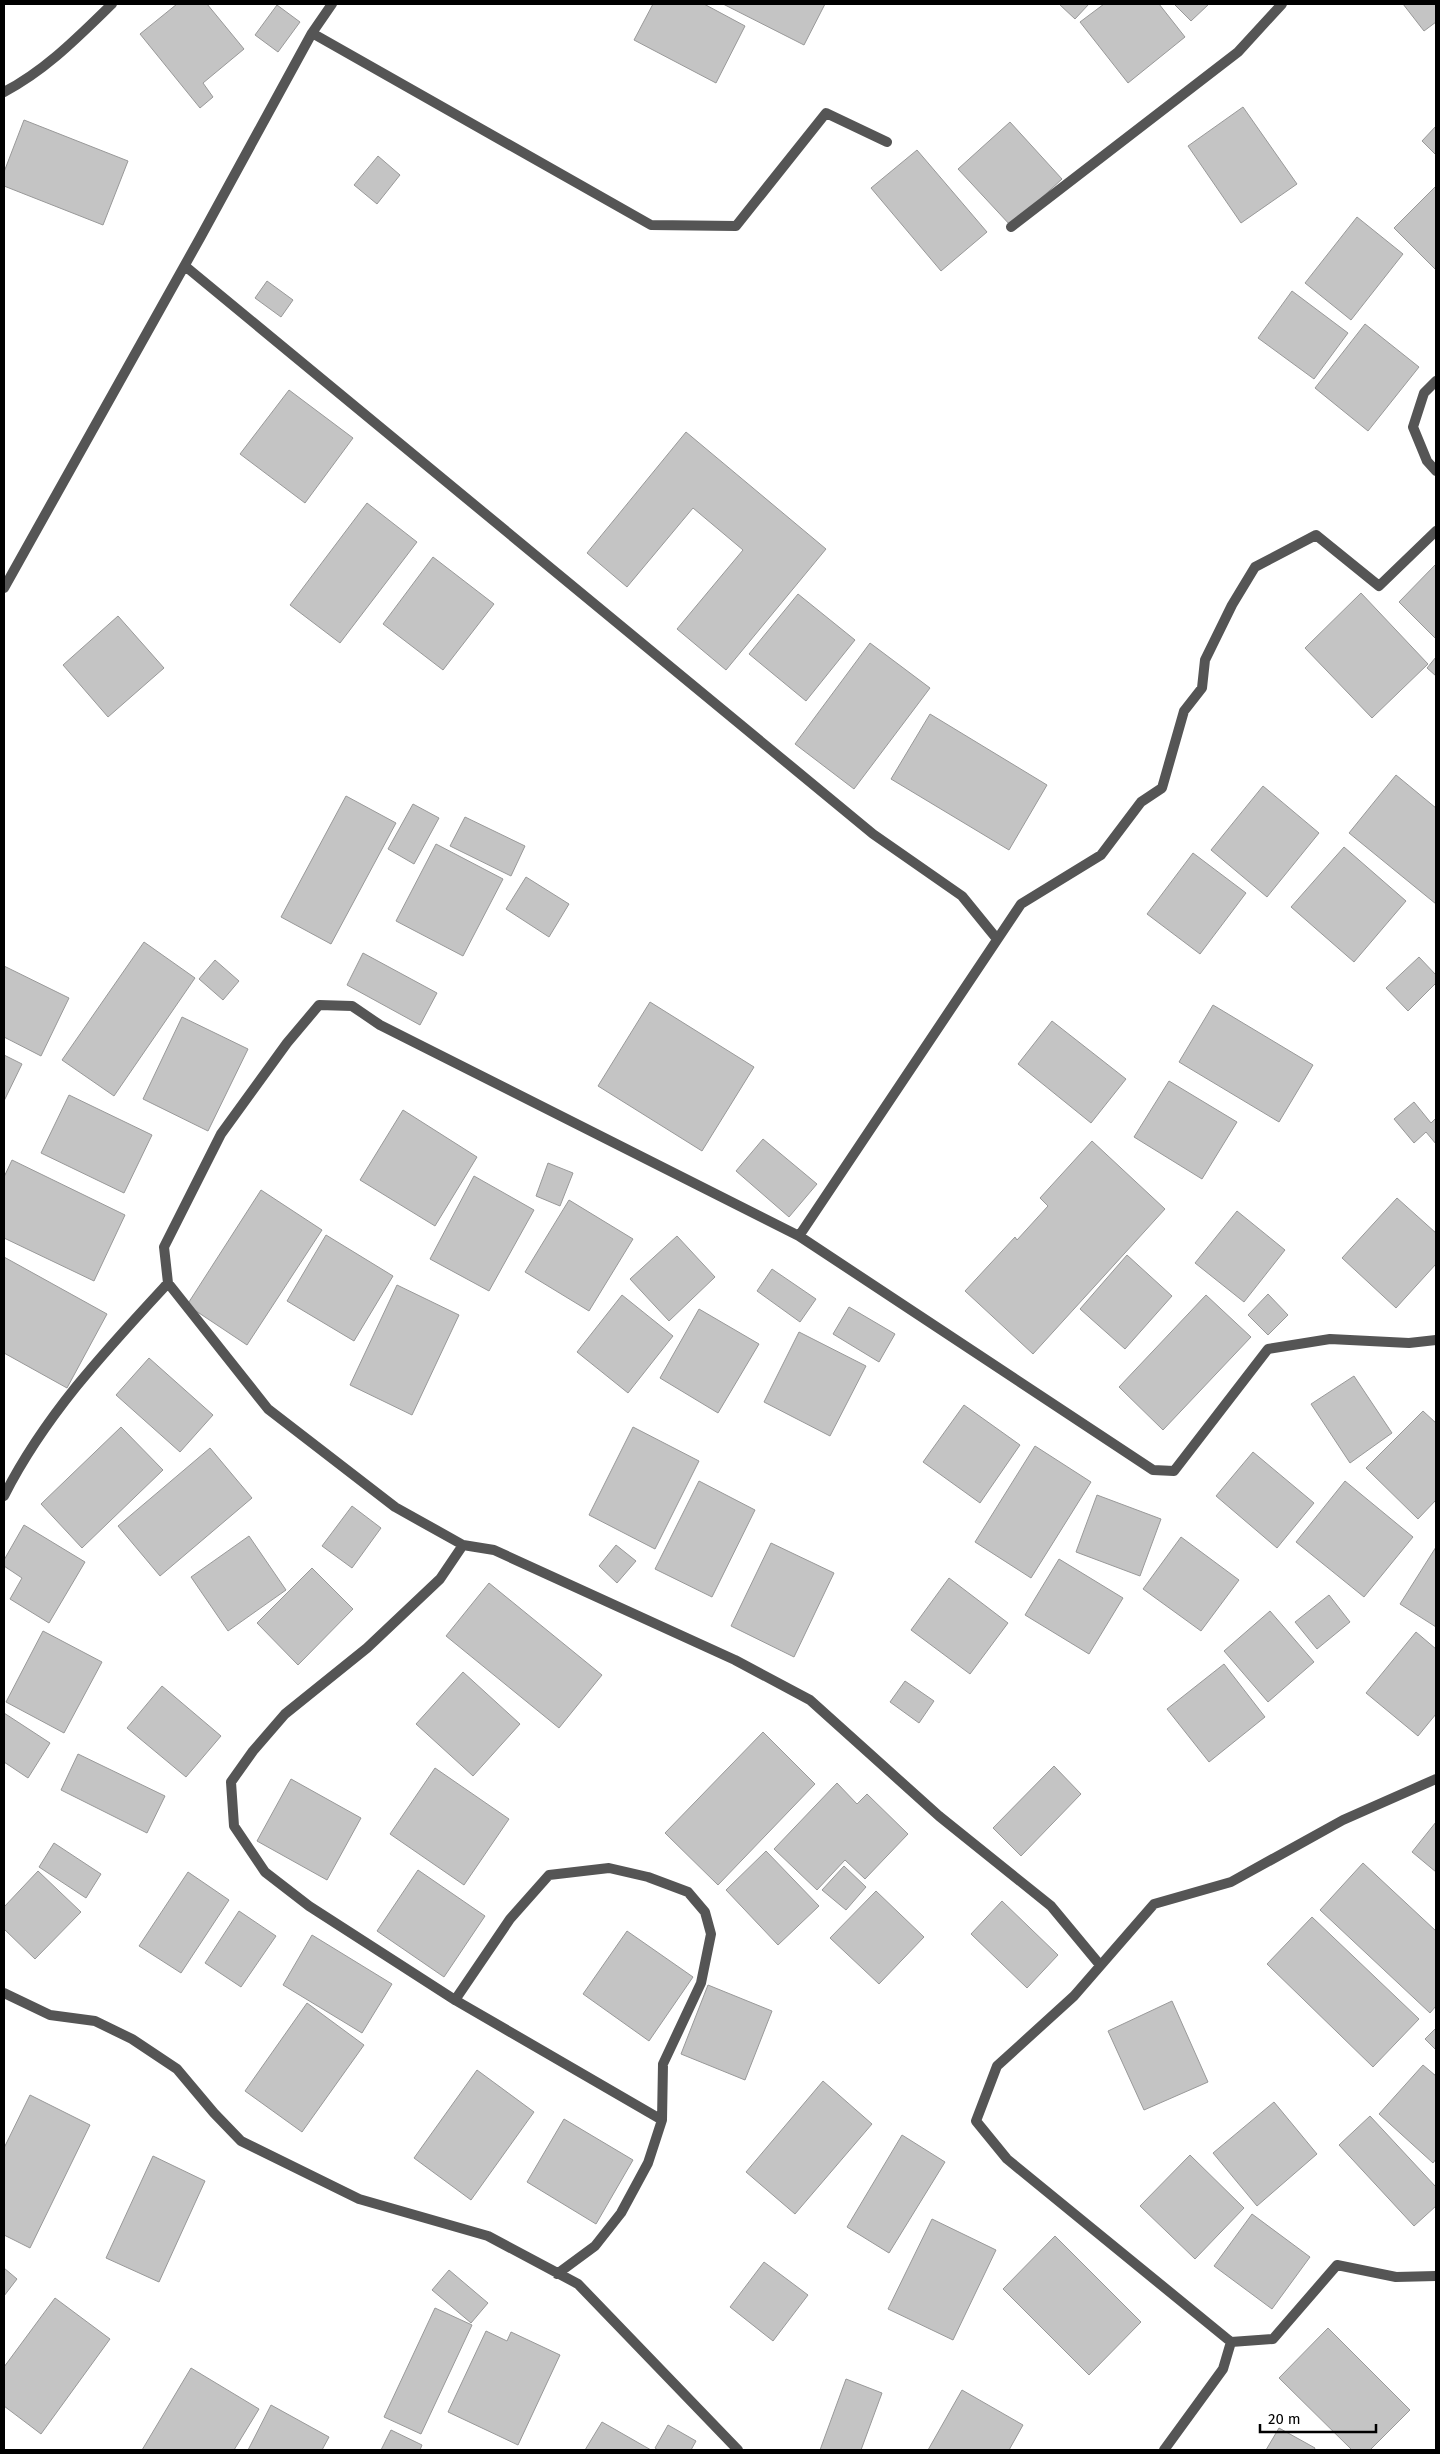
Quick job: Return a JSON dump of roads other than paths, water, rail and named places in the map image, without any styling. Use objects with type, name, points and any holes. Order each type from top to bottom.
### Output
[{"type":"street","points":[[4,92],[30,79],[69,46],[112,4]]},
{"type":"street","points":[[4,588],[185,266],[312,34],[332,4]]},
{"type":"street","points":[[1011,227],[1238,52],[1282,4]]},
{"type":"street","points":[[312,34],[651,225],[736,226],[826,113],[887,142]]},
{"type":"street","points":[[185,266],[873,834],[962,896],[998,939]]},
{"type":"street","points":[[1436,380],[1424,393],[1413,427],[1427,461],[1436,471]]},
{"type":"street","points":[[799,1236],[1021,904],[1101,855],[1141,802],[1162,788],[1184,711],[1202,688],[1205,660],[1232,605],[1255,567],[1316,535],[1379,586],[1436,531]]},
{"type":"street","points":[[1100,1965],[1051,1906],[939,1816],[810,1700],[735,1660],[494,1550],[463,1545],[395,1506],[268,1409],[168,1283],[164,1247],[221,1134],[287,1043],[318,1005],[352,1006],[380,1025],[799,1236],[1153,1470],[1174,1471],[1268,1349],[1330,1339],[1409,1343],[1436,1340]]},
{"type":"street","points":[[4,1496],[14,1475],[54,1413],[98,1358],[168,1283]]},
{"type":"street","points":[[463,1545],[440,1579],[366,1648],[285,1714],[253,1751],[231,1782],[234,1826],[265,1872],[309,1906],[455,2000],[662,2120]]},
{"type":"street","points":[[1436,1779],[1343,1820],[1232,1882],[1154,1904],[1074,1996],[997,2066],[976,2121],[1007,2159],[1231,2342],[1273,2339],[1337,2265],[1396,2277],[1436,2276]]},
{"type":"street","points":[[455,2000],[510,1919],[549,1875],[609,1868],[648,1877],[688,1892],[705,1912],[711,1934],[701,1983],[662,2064],[662,2120],[648,2163],[621,2213],[594,2246],[557,2274]]},
{"type":"street","points":[[4,1994],[50,2015],[95,2021],[132,2039],[177,2069],[240,2141],[359,2199],[488,2236],[578,2284],[738,2450]]},
{"type":"street","points":[[1164,2450],[1223,2369],[1231,2342]]}]
